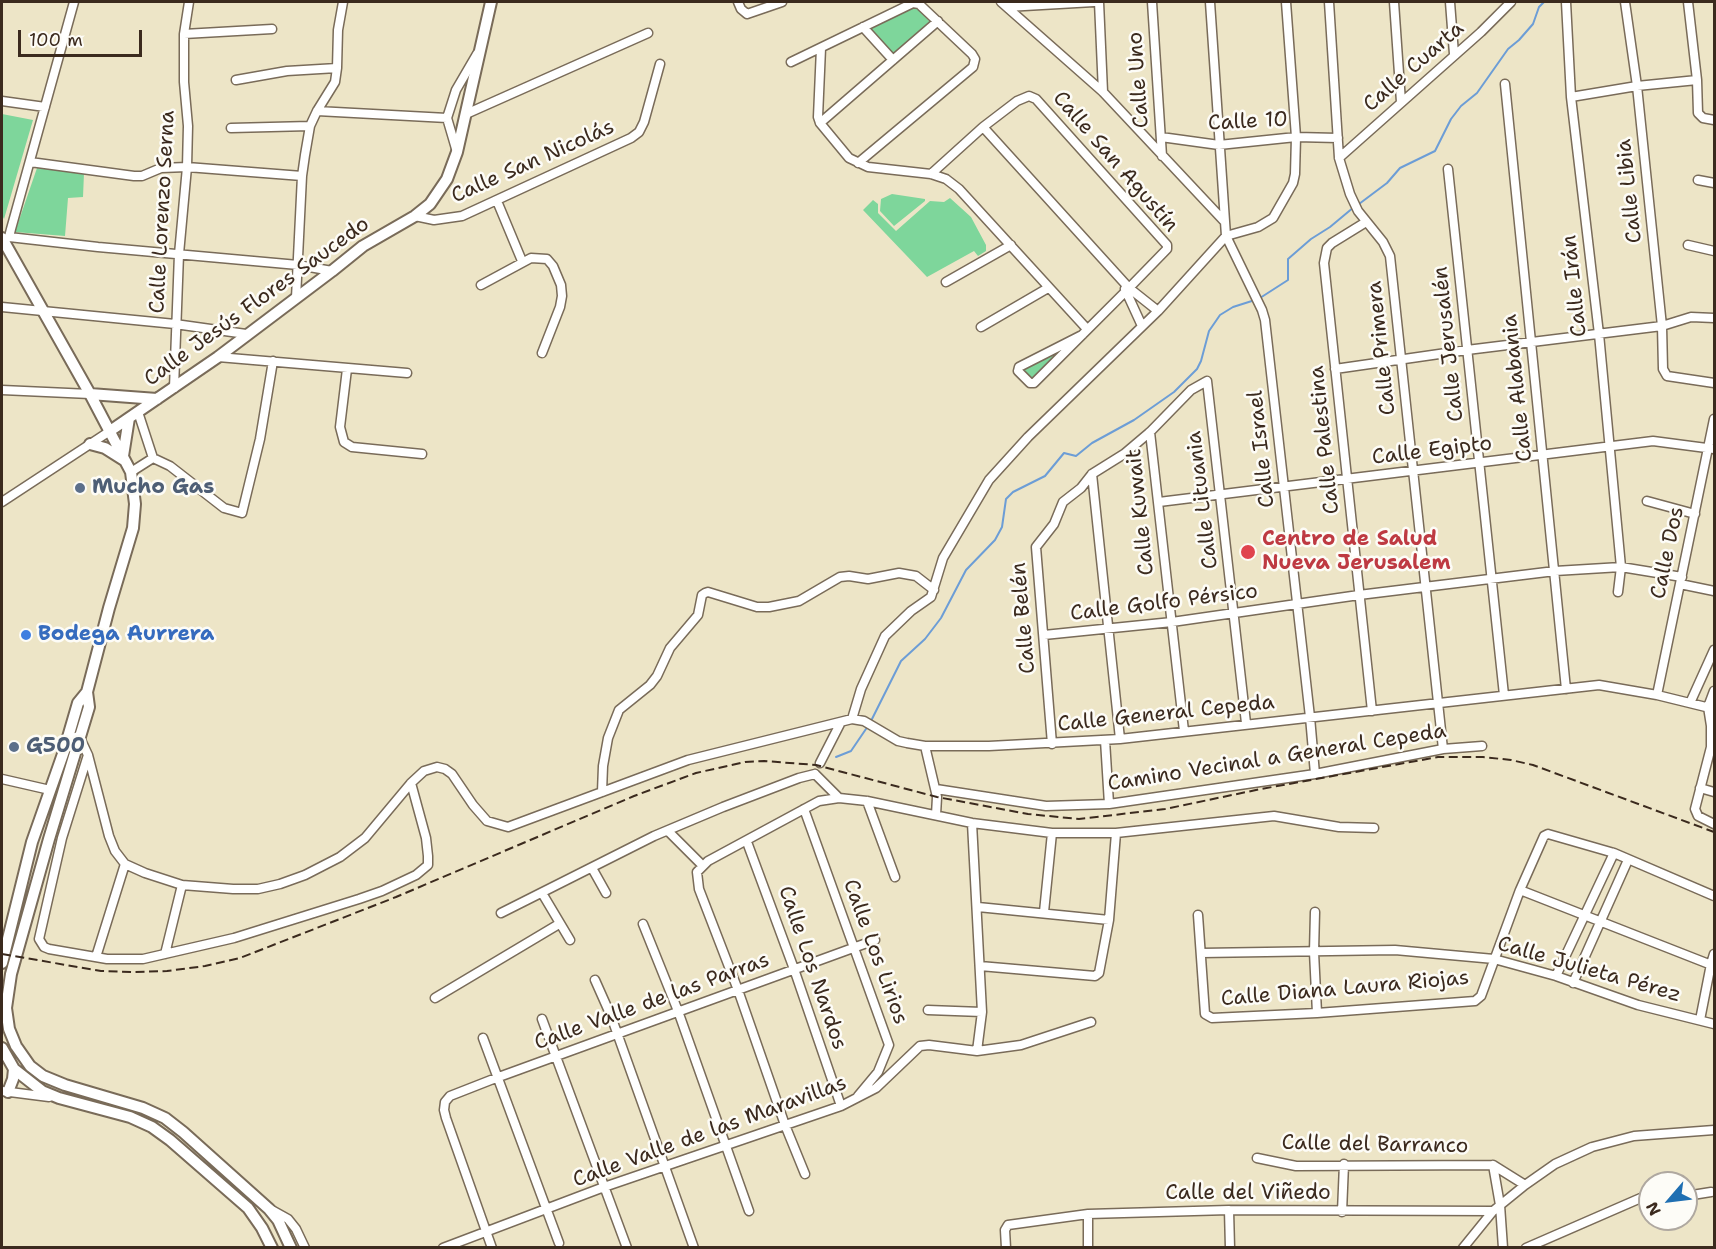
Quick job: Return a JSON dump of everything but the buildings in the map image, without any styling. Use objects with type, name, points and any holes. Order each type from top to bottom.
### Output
[{"type":"main road","name":"Calle Jesús Flores Saucedo","points":[[110,431],[218,357],[363,246],[416,216],[439,193],[457,152],[491,2]]},
{"type":"main road","points":[[4,240],[110,431],[131,472],[135,491],[134,528],[111,600],[87,692],[89,707],[81,740],[49,838],[11,974],[6,1008],[9,1029],[16,1046],[30,1066],[43,1076],[65,1085],[143,1108],[165,1118],[269,1209],[278,1220],[291,1248]]},
{"type":"main road","points":[[90,394],[157,399]]},
{"type":"main road","points":[[124,458],[134,415]]},
{"type":"main road","points":[[90,444],[105,448],[124,458]]},
{"type":"main road","points":[[2,963],[32,842],[69,736],[78,703],[87,692]]},
{"type":"main road","points":[[55,776],[72,766]]},
{"type":"main road","points":[[49,838],[48,826],[57,790],[55,776]]},
{"type":"main road","points":[[2,1048],[14,1069],[42,1091],[59,1098],[130,1117],[152,1127],[265,1221],[280,1248]]},
{"type":"main road","points":[[5,1091],[14,1079],[14,1069]]},
{"type":"main road","points":[[248,1208],[272,1248]]},
{"type":"street","points":[[74,2],[30,162],[4,240],[298,265],[332,271]]},
{"type":"street","name":"Calle Lorenzo Serna","points":[[174,388],[179,254],[187,167],[188,126],[184,81],[184,34],[189,2]]},
{"type":"street","points":[[296,298],[302,176],[310,126],[335,82],[338,30],[343,2]]},
{"type":"street","points":[[738,2],[747,14],[777,3]]},
{"type":"street","points":[[1004,4],[1094,2]]},
{"type":"street","points":[[1099,2],[1103,92]]},
{"type":"street","name":"Calle Uno","points":[[1152,2],[1162,156]]},
{"type":"street","points":[[1210,2],[1226,236]]},
{"type":"street","points":[[69,736],[81,740],[88,754],[109,836],[115,851],[125,864],[182,885],[258,889],[305,875],[340,857],[365,838],[411,783],[430,768],[445,769],[458,782],[481,815],[494,824],[502,827],[515,826],[688,760],[840,724],[852,719],[861,689],[885,636],[911,611],[928,600],[934,590],[944,558],[989,480],[1028,437],[1158,311],[1226,236],[1258,227],[1273,218],[1293,183],[1295,174],[1296,137],[1286,2]]},
{"type":"street","name":"Calle Primera","points":[[1329,2],[1339,158],[1358,211],[1383,242],[1390,256],[1443,749]]},
{"type":"street","points":[[1394,2],[1401,102]]},
{"type":"street","points":[[1450,2],[1454,54]]},
{"type":"street","name":"Calle Cuarta","points":[[1339,158],[1481,32],[1504,6],[1511,2]]},
{"type":"street","name":"Calle Irán","points":[[1566,2],[1571,97],[1599,334],[1621,567],[1618,592]]},
{"type":"street","name":"Calle Libia","points":[[1625,2],[1637,86],[1662,326],[1663,369],[1667,376],[1714,382]]},
{"type":"street","points":[[1688,2],[1697,80],[1698,113],[1702,118],[1714,120]]},
{"type":"street","points":[[791,62],[916,3],[972,54],[975,59],[972,68],[858,163]]},
{"type":"street","points":[[1004,4],[1103,92],[1225,222]]},
{"type":"street","points":[[820,123],[938,21]]},
{"type":"street","points":[[863,27],[893,60]]},
{"type":"street","points":[[184,34],[272,29]]},
{"type":"street","points":[[466,114],[648,33]]},
{"type":"street","points":[[821,48],[816,110],[820,123],[849,158],[868,167],[931,174],[946,179],[959,189],[1011,245],[1085,332]]},
{"type":"street","points":[[457,152],[447,118],[450,105],[464,75],[481,49]]},
{"type":"street","name":"Calle San Nicolás","points":[[416,216],[434,220],[462,216],[631,138],[639,132],[644,122],[660,64]]},
{"type":"street","points":[[236,80],[287,71],[337,68]]},
{"type":"street","points":[[1571,97],[1637,86],[1697,80]]},
{"type":"street","name":"Calle Alabania","points":[[1505,84],[1566,689]]},
{"type":"street","name":"Calle San Agustín","points":[[983,127],[1017,101],[1029,96],[1036,99],[1165,242],[1167,249],[1126,287]]},
{"type":"street","points":[[2,101],[45,107]]},
{"type":"street","points":[[317,111],[447,118]]},
{"type":"street","points":[[231,128],[310,126]]},
{"type":"street","points":[[931,174],[983,127],[1126,287],[1158,311]]},
{"type":"street","name":"Calle 10","points":[[1161,137],[1219,145],[1296,137],[1338,138]]},
{"type":"street","points":[[30,162],[134,176],[142,176],[161,168],[187,167],[302,176]]},
{"type":"street","name":"Calle Jerusalén","points":[[1448,169],[1504,695]]},
{"type":"street","points":[[1698,180],[1714,183]]},
{"type":"street","points":[[497,201],[522,261]]},
{"type":"street","name":"Calle Palestina","points":[[1366,222],[1332,243],[1327,248],[1324,263],[1372,711]]},
{"type":"street","name":"Calle Israel","points":[[1226,236],[1262,310],[1265,321],[1311,717],[1315,774]]},
{"type":"street","points":[[946,282],[1011,245]]},
{"type":"street","points":[[1688,245],[1714,250]]},
{"type":"street","points":[[480,285],[522,261],[531,258],[547,259],[553,266],[561,285],[562,296],[542,353]]},
{"type":"street","points":[[1126,287],[1142,326]]},
{"type":"street","points":[[1085,332],[1019,367],[1018,371],[1030,383],[1034,383],[1085,332],[1126,287]]},
{"type":"street","points":[[981,327],[1048,288]]},
{"type":"street","points":[[2,307],[176,324],[246,334]]},
{"type":"street","points":[[1335,369],[1662,326],[1691,317],[1714,318]]},
{"type":"street","points":[[218,357],[407,373]]},
{"type":"street","points":[[134,415],[153,458],[170,465],[224,508],[242,513],[261,440],[273,361]]},
{"type":"street","points":[[347,369],[340,427],[344,442],[352,447],[422,454]]},
{"type":"street","name":"Calle Belén","points":[[1052,744],[1036,547],[1054,524],[1063,502],[1081,488],[1092,474],[1124,454],[1150,432],[1191,390],[1207,381]]},
{"type":"street","name":"Calle Lituania","points":[[1207,381],[1246,723]]},
{"type":"street","points":[[2,390],[90,394]]},
{"type":"street","name":"Calle Dos","points":[[1657,695],[1695,514],[1712,448],[1714,419]]},
{"type":"street","points":[[2,502],[110,431]]},
{"type":"street","name":"Calle Kuwait","points":[[1150,432],[1184,731]]},
{"type":"street","name":"Calle Egipto","points":[[1159,502],[1653,441],[1712,448]]},
{"type":"street","points":[[131,472],[153,458]]},
{"type":"street","points":[[1092,474],[1120,739]]},
{"type":"street","points":[[1647,501],[1695,514]]},
{"type":"street","name":"Calle Golfo Pérsico","points":[[1044,635],[1172,622],[1359,595],[1555,571],[1621,567],[1714,591]]},
{"type":"street","points":[[602,792],[603,766],[608,738],[619,710],[653,682],[670,648],[698,615],[702,595],[705,592],[757,607],[769,607],[799,601],[840,578],[849,576],[868,579],[899,573],[916,576],[934,590]]},
{"type":"street","points":[[1690,702],[1714,650]]},
{"type":"street","name":"Calle General Cepeda","points":[[852,719],[864,721],[898,741],[925,746],[1052,744],[1120,739],[1599,685],[1657,695]]},
{"type":"street","points":[[1714,691],[1710,747],[1695,809],[1698,816],[1714,824]]},
{"type":"street","points":[[1657,695],[1711,708]]},
{"type":"street","points":[[501,913],[630,847],[723,807],[799,778],[818,768],[840,724]]},
{"type":"street","points":[[1105,740],[1109,804]]},
{"type":"street","points":[[925,746],[936,789],[936,815]]},
{"type":"street","name":"Camino Vecinal a General Cepeda","points":[[936,789],[1046,806],[1109,804],[1315,774],[1443,749],[1482,746]]},
{"type":"street","points":[[88,754],[62,838],[39,939],[44,947],[66,953],[123,960],[144,959],[256,932],[359,899],[404,881],[423,870],[428,865],[426,838],[411,783]]},
{"type":"street","points":[[818,768],[839,798]]},
{"type":"street","points":[[2,779],[50,790]]},
{"type":"street","points":[[1700,788],[1714,792]]},
{"type":"street","points":[[805,1174],[699,889],[697,877],[702,865],[822,800],[839,798],[867,801],[972,823],[1052,833],[1116,833],[1274,816],[1339,827],[1374,828]]},
{"type":"street","points":[[867,801],[895,877]]},
{"type":"street","name":"Calle Los Lirios","points":[[804,809],[889,1045],[878,1072],[854,1101]]},
{"type":"street","points":[[972,823],[982,1012],[977,1051]]},
{"type":"street","points":[[668,831],[702,865]]},
{"type":"street","points":[[1044,912],[1052,833]]},
{"type":"street","points":[[980,966],[1095,976],[1099,973],[1109,920],[1116,833]]},
{"type":"street","points":[[1494,958],[1520,890],[1544,836],[1548,834],[1614,854],[1714,896]]},
{"type":"street","name":"Calle Los Nardos","points":[[747,842],[794,969],[841,1107]]},
{"type":"street","points":[[1556,976],[1614,854]]},
{"type":"street","points":[[1573,983],[1628,860]]},
{"type":"street","points":[[96,957],[125,864]]},
{"type":"street","points":[[592,868],[606,893]]},
{"type":"street","points":[[165,954],[182,885]]},
{"type":"street","points":[[1520,890],[1713,965]]},
{"type":"street","points":[[542,893],[570,940]]},
{"type":"street","points":[[978,907],[1109,920]]},
{"type":"street","points":[[1315,912],[1317,1013]]},
{"type":"street","points":[[1198,915],[1201,953]]},
{"type":"street","points":[[435,998],[559,924]]},
{"type":"street","points":[[643,924],[678,1011],[749,1211]]},
{"type":"street","name":"Calle Valle de las Parras","points":[[486,1233],[446,1118],[445,1102],[450,1096],[875,940]]},
{"type":"street","name":"Calle Julieta Pérez","points":[[1201,953],[1395,950],[1494,958],[1556,976],[1638,1005],[1714,1024]]},
{"type":"street","name":"Calle Diana Laura Riojas","points":[[1201,953],[1205,1014],[1212,1018],[1317,1013],[1475,1000],[1481,996],[1494,958]]},
{"type":"street","points":[[1700,1020],[1714,954]]},
{"type":"street","points":[[595,980],[694,1248]]},
{"type":"street","points":[[928,1010],[982,1012]]},
{"type":"street","points":[[542,1019],[627,1248]]},
{"type":"street","name":"Calle Valle de las Maravillas","points":[[443,1248],[663,1166],[841,1107],[876,1088],[920,1046],[977,1051],[1021,1045],[1091,1022]]},
{"type":"street","points":[[483,1038],[559,1243]]},
{"type":"street","points":[[5,1091],[59,1098]]},
{"type":"street","points":[[1463,1248],[1497,1208],[1555,1164],[1592,1147],[1634,1136],[1714,1130]]},
{"type":"street","name":"Calle del Barranco","points":[[1257,1158],[1296,1166],[1493,1165]]},
{"type":"street","points":[[1342,1212],[1344,1164]]},
{"type":"street","points":[[1493,1165],[1525,1185]]},
{"type":"street","points":[[1493,1165],[1503,1248]]},
{"type":"street","points":[[1698,1194],[1711,1192]]},
{"type":"street","points":[[1526,1248],[1638,1199]]},
{"type":"street","name":"Calle del Viñedo","points":[[1006,1248],[1005,1230],[1008,1225],[1088,1214],[1229,1210],[1342,1212],[1497,1208]]},
{"type":"street","points":[[269,1209],[288,1219],[296,1229],[305,1248]]},
{"type":"street","points":[[1229,1210],[1230,1248]]},
{"type":"street","points":[[1088,1214],[1088,1248]]},
{"type":"street","points":[[486,1233],[492,1248]]},
{"type":"green space","points":[[915,6],[930,22],[892,54],[869,30]]},
{"type":"green space","points":[[2,114],[33,120],[4,219],[2,215]]},
{"type":"green space","points":[[37,168],[84,173],[83,197],[68,198],[65,236],[15,232]]},
{"type":"green space","points":[[892,194],[925,199],[925,201],[894,226],[880,211],[881,199]]},
{"type":"green space","points":[[950,198],[971,217],[986,245],[986,251],[978,256],[974,251],[927,277],[863,210],[873,200],[878,204],[878,213],[896,231],[930,201],[944,202]]},
{"type":"green space","points":[[1079,337],[1035,381],[1021,368]]},
{"type":"waterway","points":[[1359,204],[1387,183],[1400,168],[1435,151],[1451,119],[1461,106],[1477,93],[1508,49],[1533,24],[1539,7],[1544,2]]},
{"type":"waterway","points":[[1260,298],[1288,280],[1288,259],[1354,207]]},
{"type":"waterway","points":[[871,721],[901,661],[925,639],[941,618],[966,570],[995,540],[1002,527],[1006,499],[1013,492],[1045,476],[1064,453],[1076,456],[1092,443],[1134,420],[1174,392],[1197,369],[1209,331],[1220,315],[1233,307],[1255,300]]},
{"type":"waterway","points":[[836,757],[851,751],[868,726]]},
{"type":"railway","points":[[2,954],[101,971],[132,972],[167,971],[240,958],[396,897],[634,796],[696,773],[745,762],[764,761],[816,765],[937,797],[1028,814],[1079,819],[1165,809],[1438,757],[1483,757],[1533,765],[1714,832]]},
{"type":"place","name":"Mucho Gas","points":[[80,488]]},
{"type":"place","name":"Centro de Salud Nueva Jerusalem","points":[[1248,552]]},
{"type":"place","name":"Bodega Aurrera","points":[[26,635]]},
{"type":"place","name":"G500","points":[[14,747]]}]
